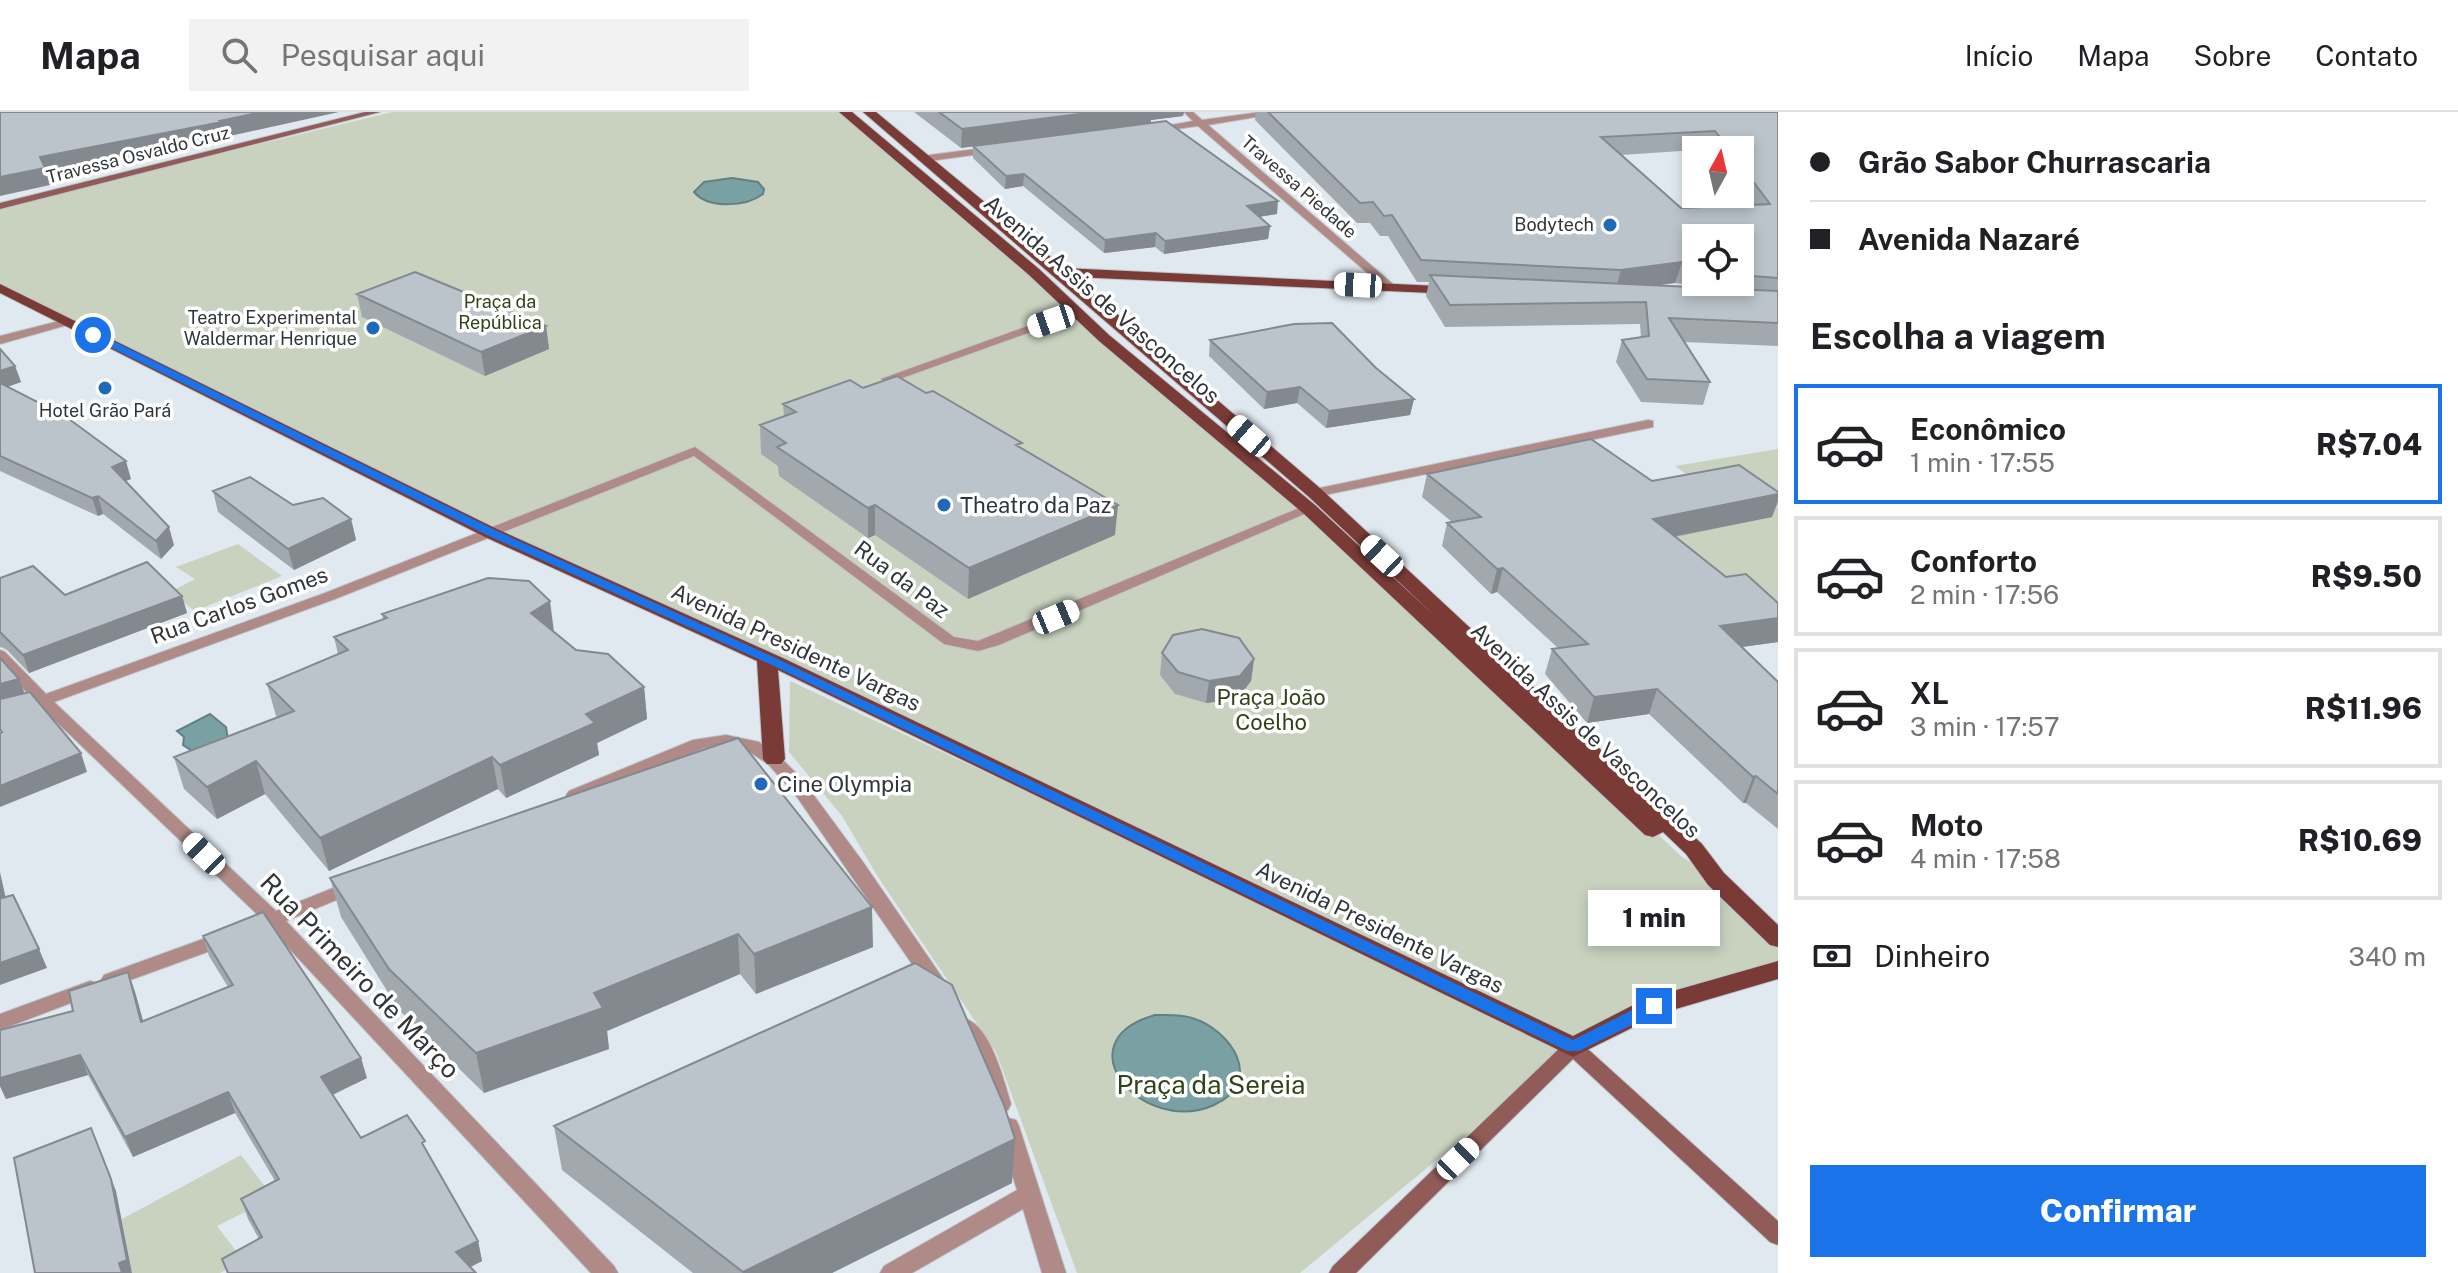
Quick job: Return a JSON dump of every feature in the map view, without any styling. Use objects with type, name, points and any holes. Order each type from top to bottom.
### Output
[{"type":"main road","name":"Travessa Osvaldo Cruz","points":[[0,206],[376,112]]},
{"type":"main road","name":"Avenida Assis de Vasconcelos","points":[[845,112],[1034,272],[1079,316],[1312,501]]},
{"type":"main road","name":"Avenida Assis de Vasconcelos","points":[[869,112],[1060,272],[1312,501],[1694,849],[1716,879],[1778,939]]},
{"type":"main road","points":[[1034,272],[1468,291]]},
{"type":"main road","name":"Avenida Presidente Vargas","points":[[0,288],[491,533],[767,658],[1573,1047]]},
{"type":"main road","points":[[767,658],[774,759]]},
{"type":"main road","points":[[1341,1273],[1573,1047],[1654,1006],[1778,970]]},
{"type":"main road","points":[[1573,1047],[1778,1235]]},
{"type":"street","name":"Travessa Piedade","points":[[1188,112],[1390,287]]},
{"type":"street","points":[[1138,131],[1281,112]]},
{"type":"street","points":[[922,159],[1000,149]]},
{"type":"street","points":[[887,379],[1051,321],[1079,316]]},
{"type":"street","points":[[0,340],[67,322]]},
{"type":"street","points":[[1312,501],[1648,424]]},
{"type":"street","name":"Rua da Paz","points":[[491,533],[695,451],[949,641],[978,646],[1042,623],[1312,501]]},
{"type":"street","name":"Rua Carlos Gomes","points":[[0,712],[43,700],[491,533]]},
{"type":"street","name":"Rua Primeiro de Março","points":[[0,655],[43,700],[274,920],[606,1273]]},
{"type":"street","points":[[557,802],[715,740],[750,744],[774,759],[871,885],[987,1058],[1054,1273]]},
{"type":"street","points":[[0,1022],[274,920],[373,879]]},
{"type":"street","points":[[892,1273],[1029,1194]]},
{"type":"green space","points":[[392,112],[845,112],[1309,509],[1681,856],[1716,879],[1778,939],[1778,970],[1750,977],[1573,1047],[1300,1273],[1077,1273],[996,1052],[878,877],[842,816],[789,752],[790,681],[1486,1006],[491,533],[0,288],[0,207]]},
{"type":"green space","points":[[1778,449],[1778,620],[1644,541],[1702,486],[1675,466]]},
{"type":"green space","points":[[238,544],[282,576],[195,611],[170,592],[195,579],[176,567]]},
{"type":"green space","points":[[241,1155],[274,1198],[217,1226],[243,1260],[220,1273],[132,1273],[122,1219]]},
{"type":"water","points":[[732,178],[758,182],[764,189],[763,194],[747,202],[718,204],[700,198],[694,192],[704,182]]},
{"type":"water","points":[[210,714],[226,727],[230,752],[203,758],[183,745],[184,737],[177,731]]},
{"type":"water","points":[[1155,1015],[1192,1018],[1219,1033],[1237,1057],[1240,1071],[1238,1083],[1229,1095],[1214,1105],[1187,1111],[1162,1108],[1140,1098],[1123,1082],[1113,1064],[1114,1045],[1127,1028]]},
{"type":"building","points":[[0,112],[262,112],[40,157],[45,168],[0,177]]},
{"type":"building","points":[[939,112],[1095,112],[962,129]]},
{"type":"building","points":[[1268,112],[1778,112],[1778,278],[1754,276],[1754,224],[1682,224],[1682,262],[1621,270],[1421,260],[1392,215],[1384,216],[1373,202],[1360,203]]},
{"type":"building","points":[[1166,121],[1278,201],[1247,206],[1270,226],[1165,241],[1156,233],[1105,240],[1024,174],[1006,176],[973,146]]},
{"type":"building","points":[[415,272],[546,326],[481,352],[357,294]]},
{"type":"building","points":[[1430,275],[1682,287],[1682,296],[1754,296],[1754,290],[1778,291],[1778,323],[1669,318],[1710,382],[1647,379],[1622,340],[1649,336],[1646,302],[1450,305]]},
{"type":"building","points":[[1332,323],[1376,368],[1414,399],[1329,411],[1300,387],[1267,392],[1210,340],[1294,324]]},
{"type":"building","points":[[0,349],[15,366],[0,371]]},
{"type":"building","name":"Theatro da Paz","points":[[897,376],[926,393],[933,391],[1022,443],[1016,445],[1118,505],[969,568],[875,505],[868,508],[777,447],[786,443],[760,425],[796,412],[783,404],[850,380],[863,388]]},
{"type":"building","points":[[0,383],[65,416],[126,461],[112,467],[169,527],[156,541],[98,496],[92,498],[0,456]]},
{"type":"building","points":[[1591,439],[1652,481],[1739,465],[1778,492],[1653,519],[1726,577],[1746,574],[1778,603],[1778,618],[1720,626],[1778,682],[1778,794],[1756,776],[1753,777],[1657,689],[1594,697],[1552,649],[1588,644],[1447,523],[1481,517],[1427,474]]},
{"type":"building","points":[[250,477],[293,505],[323,498],[351,519],[288,549],[213,491]]},
{"type":"building","points":[[147,562],[182,596],[23,655],[0,632],[0,578],[33,566],[65,595]]},
{"type":"building","points":[[488,578],[529,581],[550,601],[531,613],[576,650],[608,654],[644,687],[586,714],[595,723],[500,765],[492,757],[320,838],[256,761],[207,787],[174,757],[294,711],[267,684],[348,650],[334,637],[387,618],[382,614]]},
{"type":"building","points":[[1202,629],[1239,638],[1254,659],[1240,676],[1209,681],[1178,672],[1162,653],[1173,635]]},
{"type":"building","points":[[0,658],[19,679],[0,684]]},
{"type":"building","points":[[30,692],[81,753],[0,786],[0,699]]},
{"type":"building","points":[[738,738],[872,907],[754,954],[738,934],[594,993],[603,1008],[476,1053],[389,969],[330,878]]},
{"type":"building","points":[[0,889],[2,898],[13,895],[39,949],[0,963]]},
{"type":"building","points":[[263,912],[361,1058],[321,1077],[361,1138],[407,1115],[425,1141],[422,1143],[478,1241],[456,1252],[476,1273],[228,1273],[222,1259],[262,1237],[241,1199],[279,1179],[228,1092],[125,1137],[80,1055],[0,1078],[0,1030],[73,1011],[69,991],[128,972],[141,1022],[233,985],[203,936]]},
{"type":"building","points":[[915,963],[952,985],[1004,1105],[1015,1139],[743,1272],[554,1126]]},
{"type":"building","points":[[91,1128],[111,1179],[127,1260],[119,1263],[122,1273],[35,1273],[14,1158]]},
{"type":"place","name":"Bodytech","points":[[1610,225]]},
{"type":"place","name":"Teatro Experimental Waldermar Henrique","points":[[373,328]]},
{"type":"place","name":"Hotel Grão Pará","points":[[105,388]]},
{"type":"place","name":"Theatro da Paz","points":[[944,505]]},
{"type":"place","name":"Cine Olympia","points":[[761,784]]},
{"type":"route","points":[[93,335],[491,533],[778,663],[1573,1047],[1654,1006]]},
{"type":"park label","name":"Praça da República","points":[[500,312]]},
{"type":"park label","name":"Praça João Coelho","points":[[1271,710]]},
{"type":"park label","name":"Praça da Sereia","points":[[1211,1085]]}]
